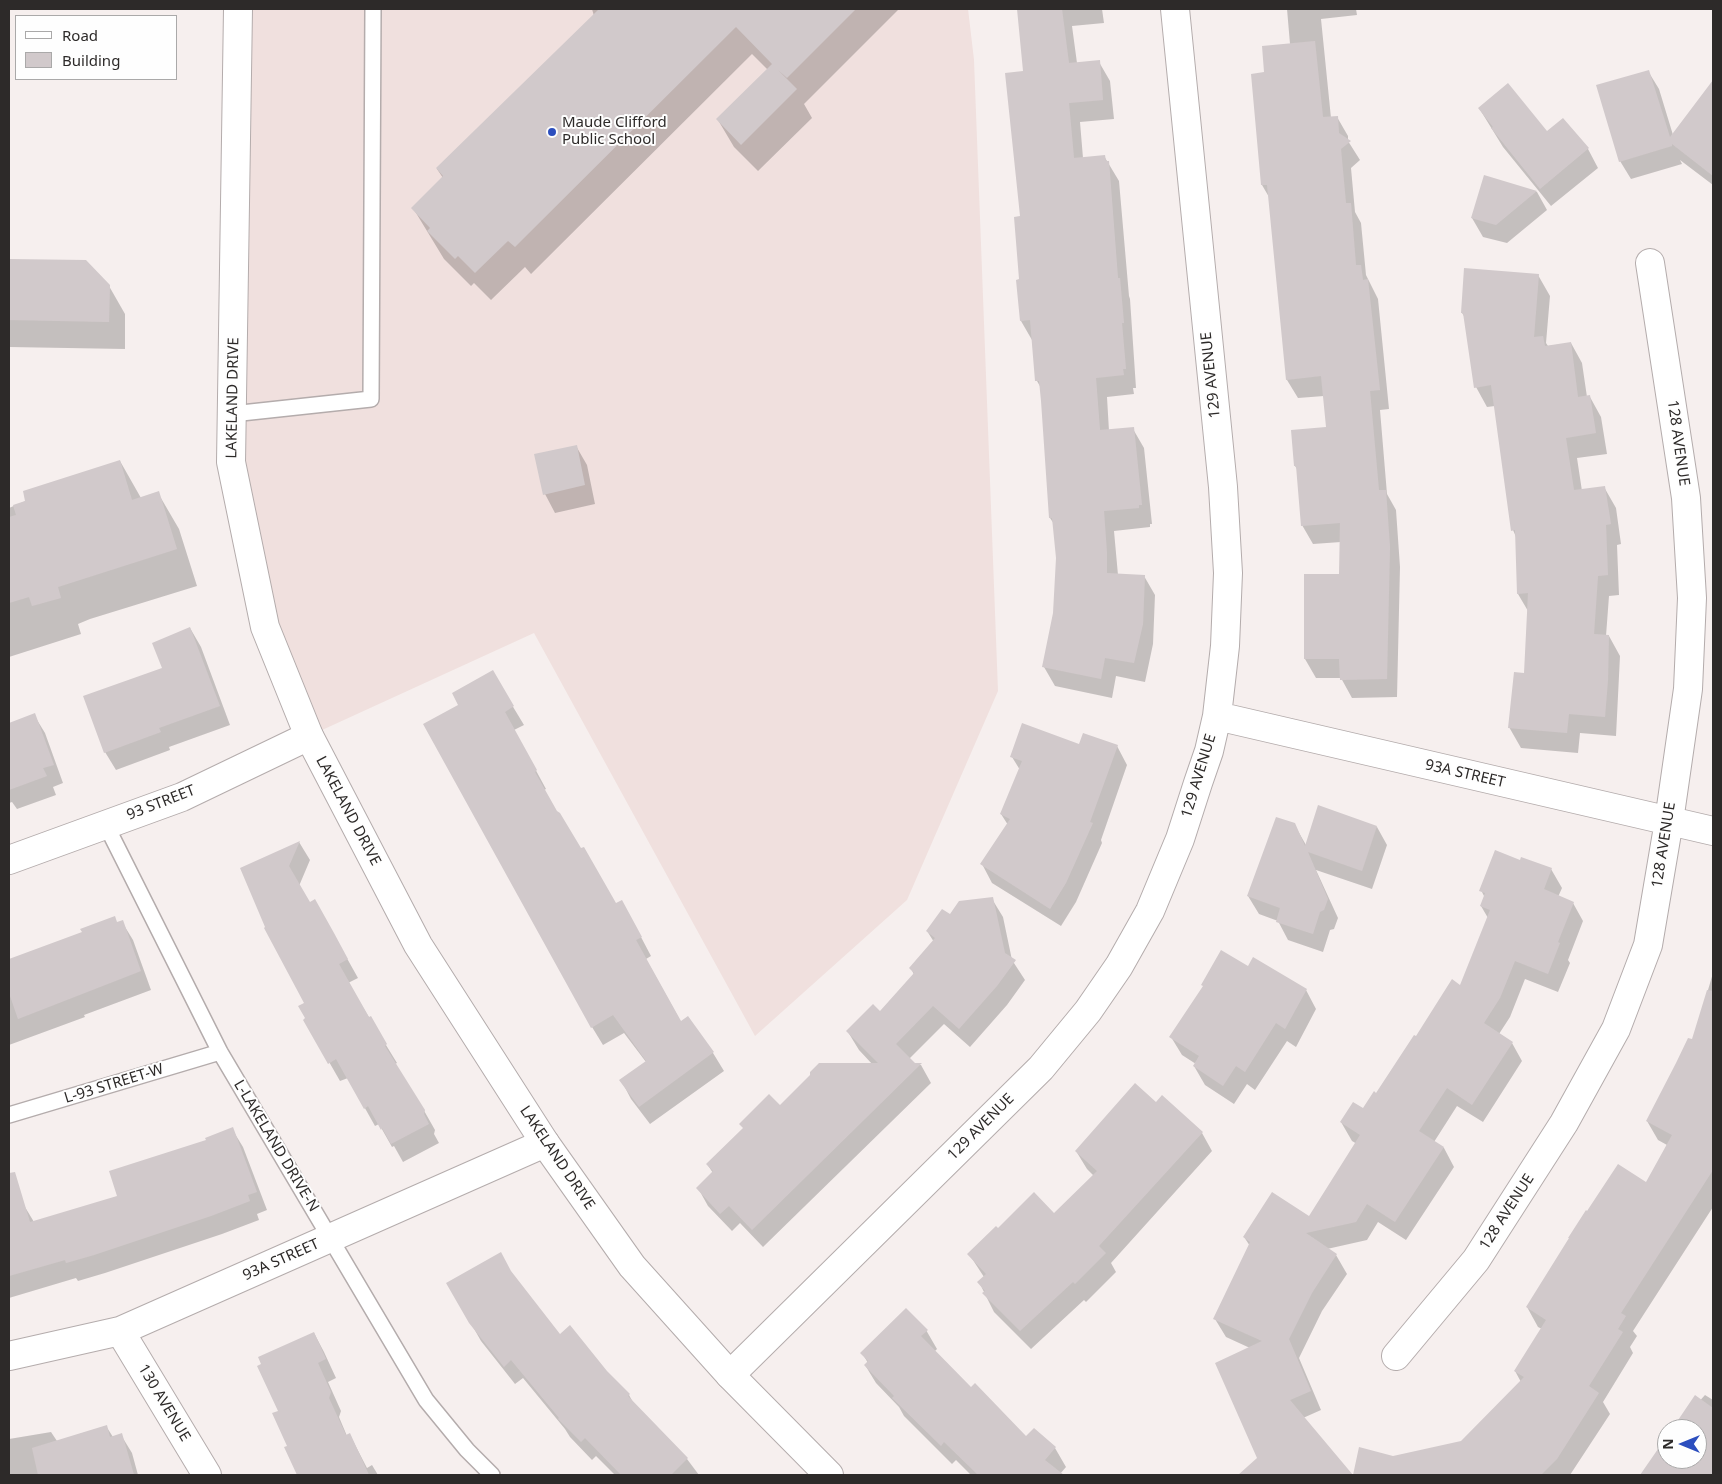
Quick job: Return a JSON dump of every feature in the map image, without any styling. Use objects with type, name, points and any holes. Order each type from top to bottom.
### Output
[{"type":"street","name":"LAKELAND DRIVE","points":[[238,9],[231,462],[265,627],[309,736],[418,945],[545,1143],[632,1266],[730,1375],[829,1475]]},
{"type":"street","name":"129 AVENUE","points":[[730,1375],[1041,1068],[1088,1010],[1119,966],[1150,911],[1180,839],[1209,751],[1217,716],[1226,646],[1228,573],[1223,487],[1175,9]]},
{"type":"street","name":"128 AVENUE","points":[[1396,1356],[1476,1260],[1564,1123],[1616,1029],[1648,945],[1669,821],[1688,689],[1692,598],[1686,498],[1650,263]]},
{"type":"street","name":"93A STREET","points":[[1217,716],[1713,831]]},
{"type":"street","name":"93 STREET","points":[[9,860],[182,797],[309,736]]},
{"type":"street","name":"93A STREET","points":[[9,1356],[120,1332],[545,1143]]},
{"type":"street","name":"130 AVENUE","points":[[120,1332],[207,1475]]},
{"type":"lane","points":[[232,414],[371,399],[373,9]]},
{"type":"lane","name":"L-LAKELAND DRIVE-N","points":[[106,824],[220,1052],[426,1400],[467,1450],[492,1475]]},
{"type":"lane","name":"L-93 STREET-W","points":[[9,1115],[220,1052]]},
{"type":"shaded area","points":[[238,9],[968,9],[974,60],[998,691],[907,900],[755,1036],[534,633],[309,736],[231,462]]},
{"type":"building","name":"Maude Clifford Public School","points":[[599,9],[856,9],[787,78],[778,70],[797,89],[741,145],[716,119],[772,64],[736,27],[515,247],[508,241],[475,273],[458,256],[455,259],[427,231],[430,228],[411,208],[443,176],[436,168]]},
{"type":"building","points":[[1017,9],[1062,9],[1069,63],[1100,60],[1103,100],[1069,103],[1074,158],[1105,155],[1106,161],[1109,161],[1118,278],[1120,278],[1124,323],[1122,323],[1126,369],[1123,369],[1124,375],[1096,378],[1100,430],[1134,427],[1142,505],[1139,505],[1139,508],[1104,511],[1107,573],[1145,575],[1143,624],[1134,663],[1105,658],[1101,679],[1042,667],[1053,613],[1056,558],[1052,518],[1049,518],[1039,381],[1035,381],[1030,320],[1020,321],[1016,280],[1019,279],[1014,217],[1020,216],[1005,73],[1023,71]]},
{"type":"building","points":[[1315,41],[1323,117],[1338,116],[1339,133],[1351,141],[1341,149],[1346,203],[1351,203],[1356,265],[1361,265],[1363,280],[1368,279],[1380,390],[1370,391],[1379,490],[1386,490],[1390,547],[1387,679],[1340,680],[1339,659],[1304,659],[1304,574],[1339,574],[1340,523],[1301,526],[1291,430],[1326,427],[1321,376],[1286,380],[1267,185],[1261,185],[1251,74],[1264,72],[1262,46]]},
{"type":"building","points":[[1649,70],[1670,137],[1713,80],[1713,176],[1672,144],[1672,146],[1619,162],[1596,85]]},
{"type":"building","points":[[1508,83],[1547,131],[1563,118],[1589,148],[1540,189],[1491,128],[1493,127],[1478,108]]},
{"type":"building","points":[[1484,175],[1537,191],[1496,225],[1471,218]]},
{"type":"building","points":[[9,259],[86,260],[110,285],[109,322],[9,320]]},
{"type":"building","points":[[1464,268],[1539,274],[1534,337],[1543,336],[1545,346],[1571,342],[1578,397],[1590,395],[1596,433],[1566,438],[1574,490],[1605,486],[1611,524],[1606,525],[1608,575],[1598,576],[1594,634],[1609,635],[1608,680],[1605,717],[1569,714],[1567,733],[1508,728],[1514,672],[1524,673],[1528,593],[1517,594],[1515,530],[1511,531],[1491,385],[1474,388],[1463,313],[1461,313]]},
{"type":"building","points":[[577,445],[585,485],[543,495],[534,454]]},
{"type":"building","points":[[120,460],[132,500],[159,491],[177,549],[58,587],[61,598],[32,606],[29,597],[9,603],[9,517],[16,515],[13,505],[25,501],[23,491]]},
{"type":"building","points":[[190,627],[220,706],[159,728],[161,732],[104,753],[83,696],[162,668],[152,643]]},
{"type":"building","points":[[493,670],[514,706],[505,712],[557,811],[581,848],[584,847],[616,903],[622,900],[642,937],[636,940],[681,1021],[688,1016],[714,1052],[639,1107],[619,1080],[646,1061],[613,1015],[591,1028],[423,724],[458,705],[452,693]]},
{"type":"building","points":[[35,713],[54,765],[43,768],[47,776],[9,790],[9,723]]},
{"type":"building","points":[[1022,723],[1079,744],[1083,733],[1118,745],[1090,822],[1093,823],[1066,883],[1050,909],[980,864],[1010,819],[1000,814],[1022,761],[1010,757]]},
{"type":"building","points":[[1318,805],[1377,826],[1362,871],[1308,852],[1328,899],[1324,910],[1320,912],[1313,934],[1276,922],[1280,908],[1247,896],[1276,817],[1295,823],[1305,846]]},
{"type":"building","points":[[300,841],[289,866],[310,902],[315,899],[334,933],[348,959],[339,964],[369,1017],[371,1016],[387,1044],[385,1046],[425,1110],[424,1114],[429,1124],[391,1144],[368,1106],[364,1109],[336,1059],[328,1064],[303,1020],[305,1018],[298,1006],[304,1003],[264,928],[240,868]]},
{"type":"building","points":[[1495,850],[1520,860],[1521,857],[1552,868],[1544,889],[1574,902],[1548,974],[1515,961],[1500,998],[1484,1023],[1513,1042],[1472,1105],[1447,1088],[1419,1131],[1444,1147],[1395,1222],[1367,1204],[1356,1222],[1306,1233],[1337,1254],[1312,1293],[1289,1339],[1311,1391],[1290,1400],[1353,1475],[1238,1475],[1257,1458],[1215,1363],[1262,1341],[1213,1319],[1250,1242],[1243,1237],[1272,1192],[1309,1216],[1360,1135],[1340,1122],[1353,1102],[1363,1108],[1374,1091],[1376,1093],[1414,1035],[1416,1036],[1452,979],[1460,985],[1490,910],[1480,906],[1485,893],[1479,891]]},
{"type":"building","points":[[993,897],[1005,953],[1016,960],[997,986],[959,1029],[933,1006],[896,1044],[915,1063],[922,1063],[752,1230],[729,1206],[720,1214],[696,1188],[713,1171],[706,1164],[743,1128],[739,1124],[769,1094],[780,1105],[810,1075],[810,1072],[819,1063],[878,1063],[846,1031],[873,1004],[880,1011],[914,973],[909,968],[935,938],[926,931],[942,909],[950,914],[959,901]]},
{"type":"building","points":[[115,916],[117,922],[123,920],[141,971],[18,1019],[9,993],[9,959],[82,932],[80,929]]},
{"type":"building","points":[[1221,950],[1248,966],[1253,957],[1307,989],[1285,1029],[1276,1023],[1245,1072],[1236,1066],[1223,1086],[1193,1066],[1199,1056],[1169,1037],[1203,986],[1201,985]]},
{"type":"building","points":[[1707,990],[1713,991],[1713,1170],[1621,1313],[1626,1316],[1618,1329],[1623,1332],[1589,1386],[1599,1393],[1557,1459],[1541,1475],[1353,1475],[1359,1447],[1393,1456],[1461,1441],[1524,1377],[1514,1371],[1546,1320],[1526,1307],[1586,1210],[1618,1164],[1646,1182],[1672,1135],[1646,1121],[1688,1038],[1692,1039]]},
{"type":"building","points":[[1135,1083],[1156,1102],[1162,1095],[1203,1132],[1099,1246],[1106,1253],[1075,1284],[1073,1282],[1020,1331],[982,1293],[985,1291],[977,1282],[986,1274],[967,1254],[996,1226],[998,1228],[1034,1192],[1054,1213],[1097,1171],[1075,1151]]},
{"type":"building","points":[[233,1127],[257,1192],[248,1195],[250,1201],[94,1255],[66,1263],[65,1260],[9,1276],[9,1173],[15,1172],[30,1222],[117,1196],[109,1171],[206,1140],[205,1138]]},
{"type":"building","points":[[501,1252],[511,1271],[560,1334],[570,1325],[607,1371],[630,1394],[628,1396],[688,1458],[671,1475],[621,1475],[585,1438],[581,1442],[558,1419],[511,1360],[504,1367],[469,1323],[446,1283]]},
{"type":"building","points":[[906,1308],[928,1330],[921,1336],[971,1387],[975,1383],[1026,1436],[1034,1428],[1056,1447],[1045,1460],[1064,1475],[978,1475],[944,1442],[941,1446],[892,1398],[894,1396],[864,1365],[868,1361],[860,1353]]},
{"type":"building","points":[[314,1332],[326,1359],[318,1363],[331,1392],[329,1398],[346,1435],[350,1433],[369,1475],[297,1475],[284,1447],[287,1446],[272,1413],[278,1411],[257,1366],[261,1364],[258,1357]]},
{"type":"building","points":[[1695,1395],[1713,1408],[1713,1475],[1640,1475],[1657,1450],[1657,1469],[1707,1469],[1707,1419],[1679,1419]]},
{"type":"building","points":[[107,1425],[110,1437],[122,1433],[134,1475],[38,1475],[32,1448]]},
{"type":"place","name":"Maude Clifford Public School","points":[[552,132]]}]
